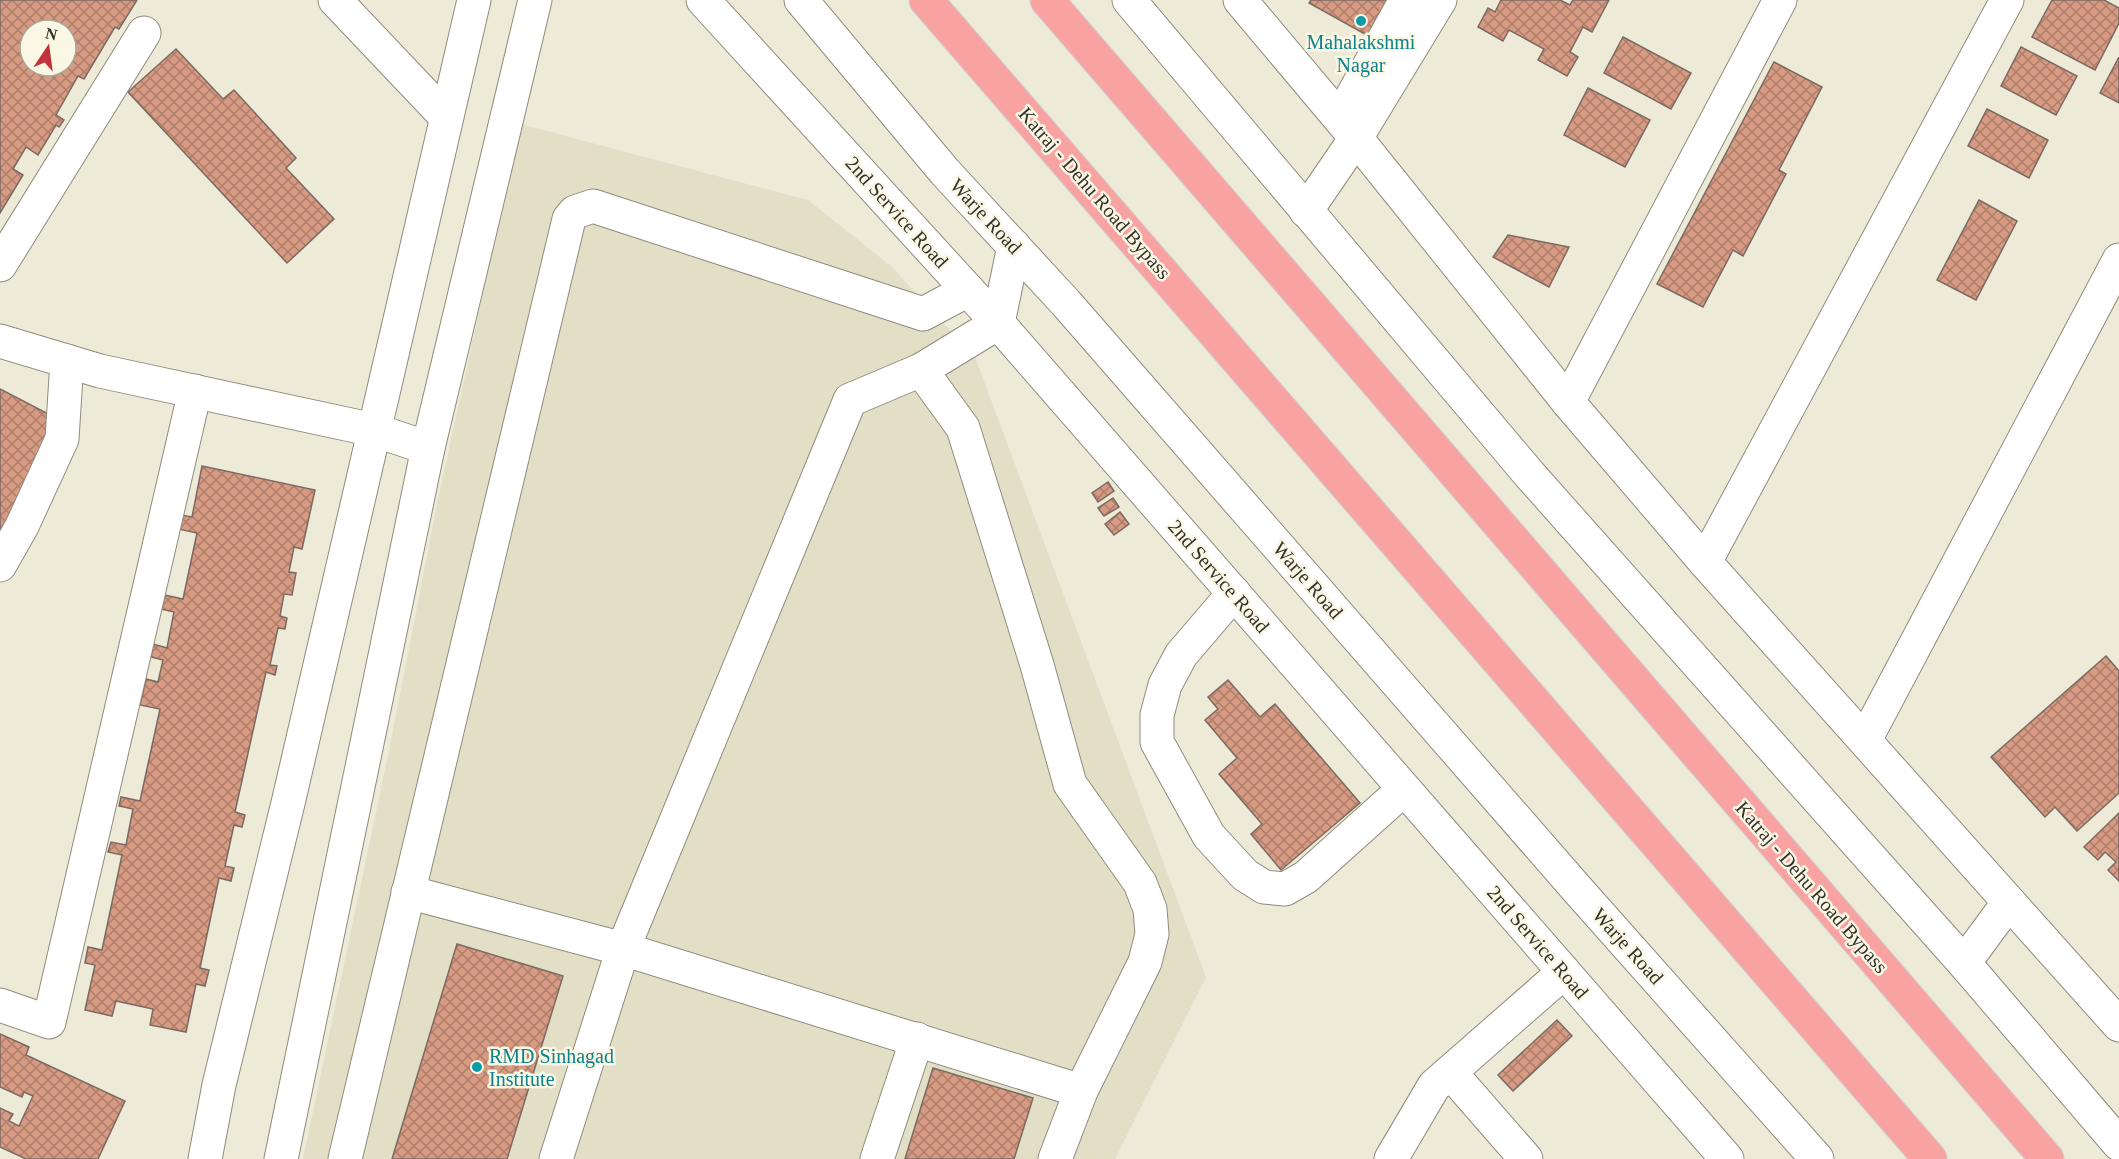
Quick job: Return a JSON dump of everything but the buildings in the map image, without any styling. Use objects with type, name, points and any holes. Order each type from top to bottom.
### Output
[{"type":"highway","name":"Katraj - Dehu Road Bypass","points":[[926,0],[1263,386],[1930,1159]]},
{"type":"highway","name":"Katraj - Dehu Road Bypass","points":[[1047,0],[2048,1159]]},
{"type":"street","points":[[334,0],[446,117]]},
{"type":"street","points":[[205,1159],[219,1084],[289,799],[474,0]]},
{"type":"street","points":[[281,1159],[428,448],[535,0]]},
{"type":"street","name":"2nd Service Road","points":[[702,0],[998,322],[1727,1159]]},
{"type":"street","name":"Warje Road","points":[[801,0],[945,172],[1014,246],[1817,1159]]},
{"type":"street","points":[[1129,0],[1306,211],[1652,615],[1964,963],[2119,1144]]},
{"type":"street","points":[[1240,0],[1272,13],[1348,128],[1568,402],[1705,562],[2119,1025]]},
{"type":"street","points":[[1306,211],[1348,128],[1406,0]]},
{"type":"street","points":[[1348,128],[1440,0]]},
{"type":"street","points":[[1568,402],[1780,0]]},
{"type":"street","points":[[1705,562],[2007,0]]},
{"type":"street","points":[[0,265],[144,33]]},
{"type":"street","points":[[345,1159],[569,219],[575,212],[593,206],[923,314],[968,290]]},
{"type":"street","points":[[556,1159],[623,949],[850,400],[921,370],[998,322],[1014,246]]},
{"type":"street","points":[[1865,740],[2119,260]]},
{"type":"street","points":[[0,341],[67,361],[195,392],[374,430],[428,448]]},
{"type":"street","points":[[0,565],[22,526],[62,440],[67,361]]},
{"type":"street","points":[[921,370],[963,428],[1037,664],[1070,784],[1140,883],[1150,909],[1152,934],[1144,962],[1081,1091],[1054,1159]]},
{"type":"street","points":[[0,1005],[49,1022],[195,392]]},
{"type":"street","points":[[1234,593],[1181,656],[1165,686],[1157,715],[1157,742],[1209,836],[1245,875],[1264,887],[1285,889],[1306,877],[1404,789]]},
{"type":"street","points":[[408,891],[623,949],[1081,1091]]},
{"type":"street","points":[[1964,963],[2009,902]]},
{"type":"street","points":[[1391,1159],[1434,1086],[1564,972]]},
{"type":"street","points":[[877,1159],[917,1039]]},
{"type":"street","points":[[1450,1072],[1526,1159]]},
{"type":"shaded area","points":[[520,124],[808,200],[891,266],[975,357],[1206,977],[1115,1159],[303,1159],[390,746],[437,504]]},
{"type":"place","name":"Mahalakshmi Nagar","points":[[1361,21]]},
{"type":"place","name":"RMD Sinhagad Institute","points":[[477,1067]]}]
